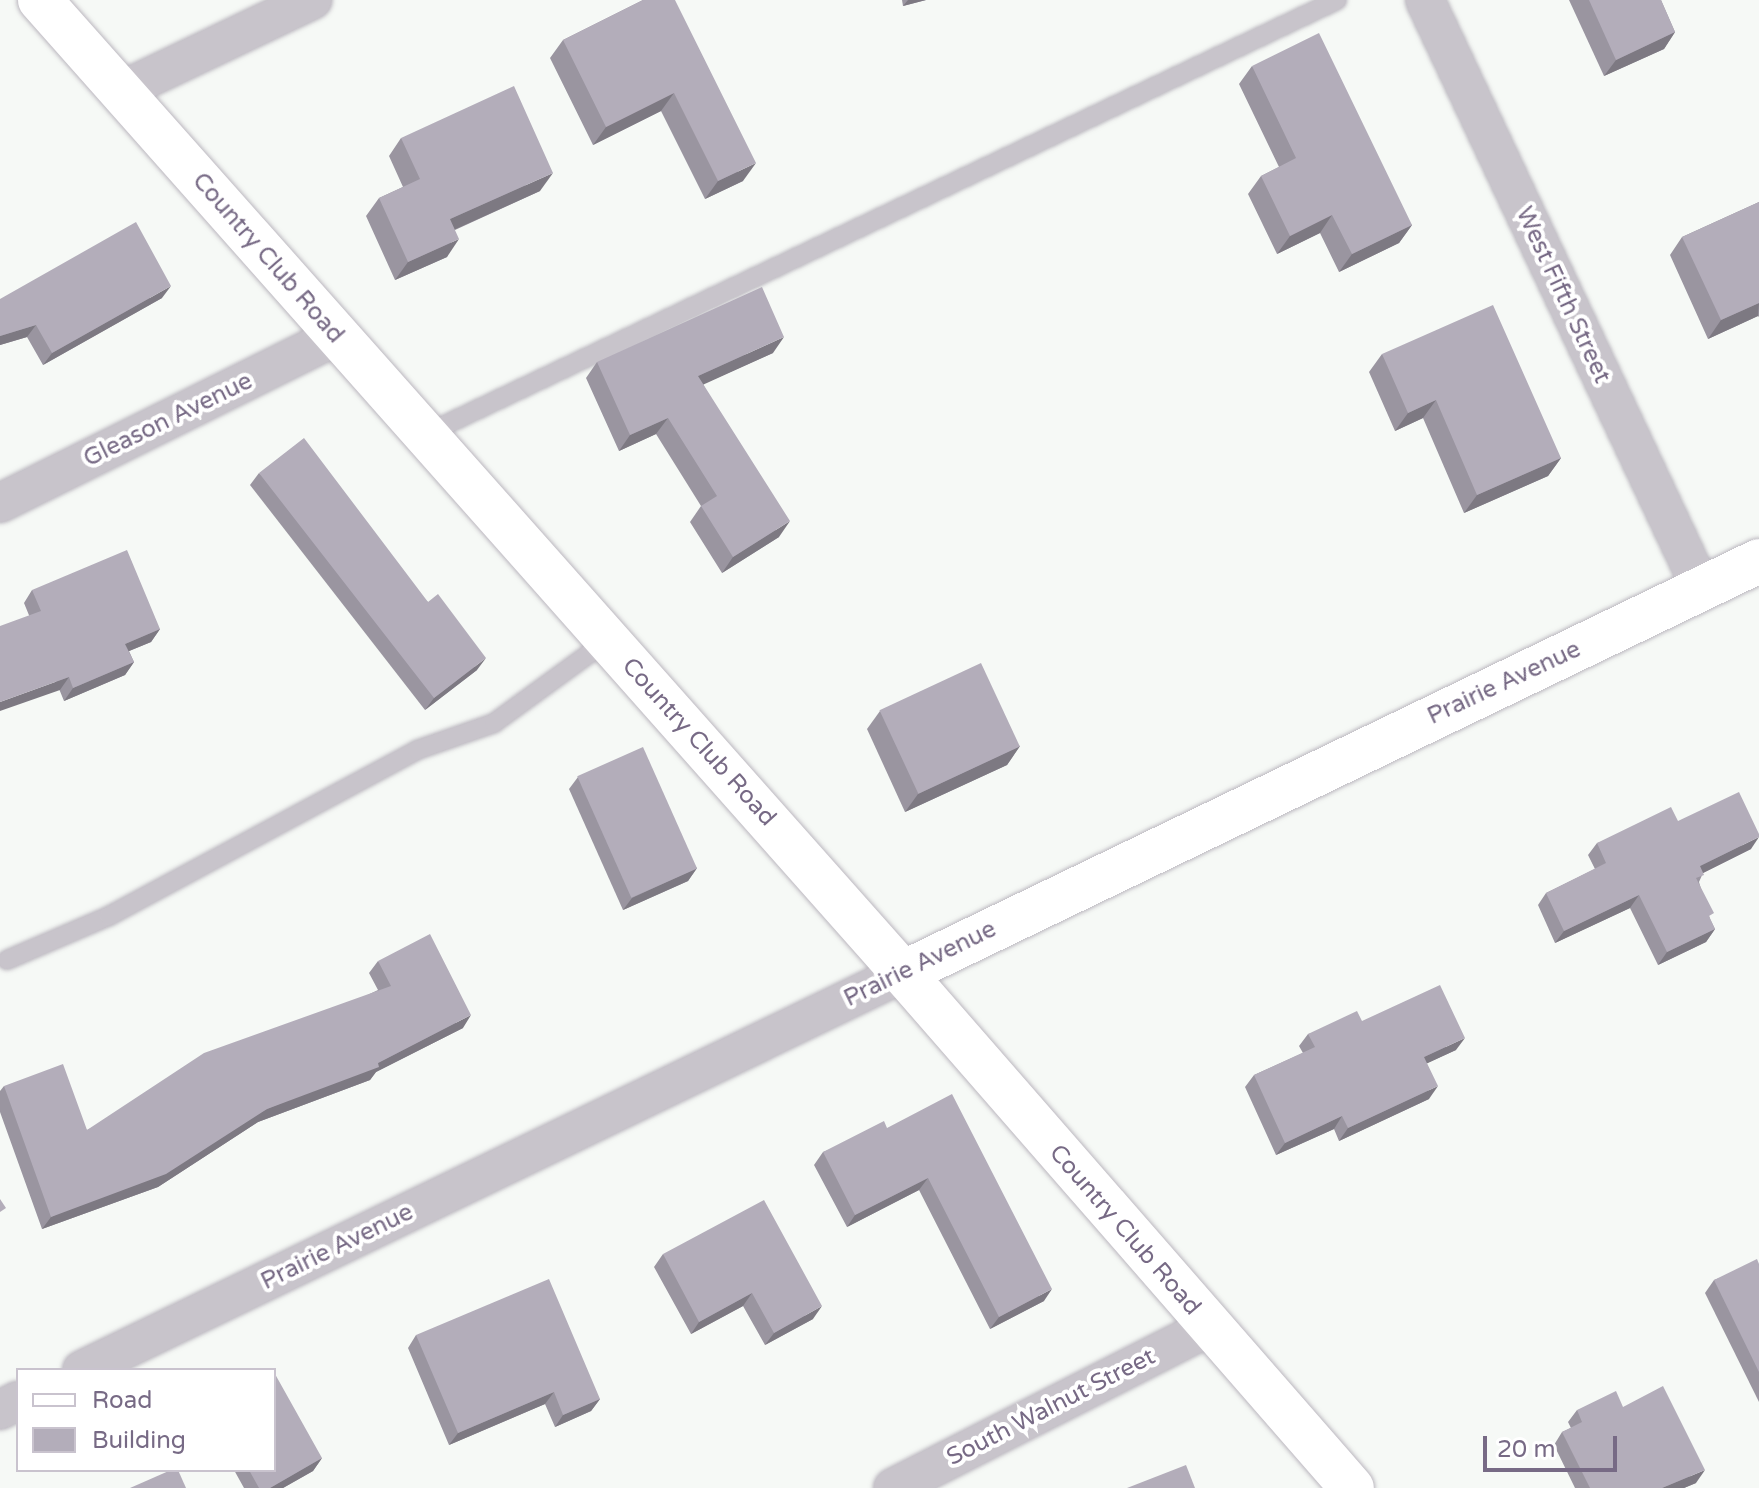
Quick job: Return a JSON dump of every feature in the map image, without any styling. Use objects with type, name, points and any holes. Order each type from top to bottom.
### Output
[{"type":"main road","name":"Country Club Road","points":[[40,0],[903,973],[1352,1488]]},
{"type":"main road","name":"Prairie Avenue","points":[[903,973],[1759,561]]},
{"type":"street","points":[[121,91],[312,0]]},
{"type":"street","name":"West Fifth Street","points":[[1425,0],[1702,590]]},
{"type":"street","name":"Gleason Avenue","points":[[0,503],[337,336]]},
{"type":"street","name":"Prairie Avenue","points":[[86,1368],[903,973]]},
{"type":"street","name":"South Walnut Street","points":[[893,1488],[1209,1327]]},
{"type":"lane","points":[[426,434],[1337,0]]},
{"type":"lane","points":[[7,960],[109,916],[417,750],[494,723],[608,640]]},
{"type":"building","points":[[643,0],[675,0],[756,163],[718,181],[674,93],[606,127],[563,40]]},
{"type":"building","points":[[1589,0],[1661,0],[1675,32],[1616,60]]},
{"type":"building","points":[[1319,33],[1412,225],[1352,254],[1332,215],[1290,236],[1261,176],[1296,158],[1252,66]]},
{"type":"building","points":[[514,86],[553,173],[450,219],[459,239],[408,262],[379,198],[420,179],[401,138]]},
{"type":"building","points":[[1759,202],[1759,303],[1721,320],[1682,237]]},
{"type":"building","points":[[136,222],[171,286],[52,353],[36,325],[0,336],[0,299]]},
{"type":"building","points":[[762,287],[784,337],[698,376],[790,521],[733,557],[701,506],[717,496],[668,418],[630,435],[597,362]]},
{"type":"building","points":[[1493,305],[1561,458],[1477,495],[1436,400],[1408,413],[1382,354]]},
{"type":"building","points":[[304,438],[428,602],[438,594],[486,658],[434,698],[259,473]]},
{"type":"building","points":[[127,550],[160,629],[125,644],[134,662],[73,688],[69,677],[0,702],[0,626],[41,611],[32,590]]},
{"type":"building","points":[[981,663],[1020,746],[918,794],[879,710]]},
{"type":"building","points":[[643,747],[697,869],[631,898],[577,776]]},
{"type":"building","points":[[1739,792],[1759,837],[1700,866],[1704,875],[1696,878],[1714,913],[1709,916],[1715,929],[1667,952],[1639,895],[1564,931],[1546,893],[1606,863],[1597,843],[1671,807],[1678,821]]},
{"type":"building","points":[[430,934],[471,1015],[378,1063],[379,1067],[267,1109],[166,1174],[51,1217],[4,1086],[63,1064],[87,1130],[204,1053],[391,986],[378,961]]},
{"type":"building","points":[[1440,985],[1465,1038],[1424,1057],[1438,1086],[1348,1128],[1342,1116],[1285,1143],[1254,1075],[1315,1047],[1308,1034],[1357,1011],[1362,1021]]},
{"type":"building","points":[[952,1094],[1052,1289],[999,1317],[928,1178],[855,1215],[823,1152],[884,1121],[887,1128]]},
{"type":"building","points":[[764,1200],[822,1306],[774,1333],[752,1293],[699,1322],[663,1254]]},
{"type":"building","points":[[1757,1259],[1759,1264],[1759,1372],[1714,1280]]},
{"type":"building","points":[[549,1279],[600,1399],[563,1415],[554,1392],[458,1433],[416,1335]]},
{"type":"building","points":[[276,1376],[322,1458],[270,1488],[259,1488],[250,1472],[276,1472]]},
{"type":"building","points":[[1663,1386],[1705,1470],[1662,1488],[1590,1488],[1562,1432],[1582,1422],[1577,1410],[1616,1391],[1623,1407]]},
{"type":"building","points":[[1186,1465],[1195,1488],[1127,1488]]},
{"type":"building","points":[[166,1472],[179,1472],[186,1488],[130,1488]]}]
